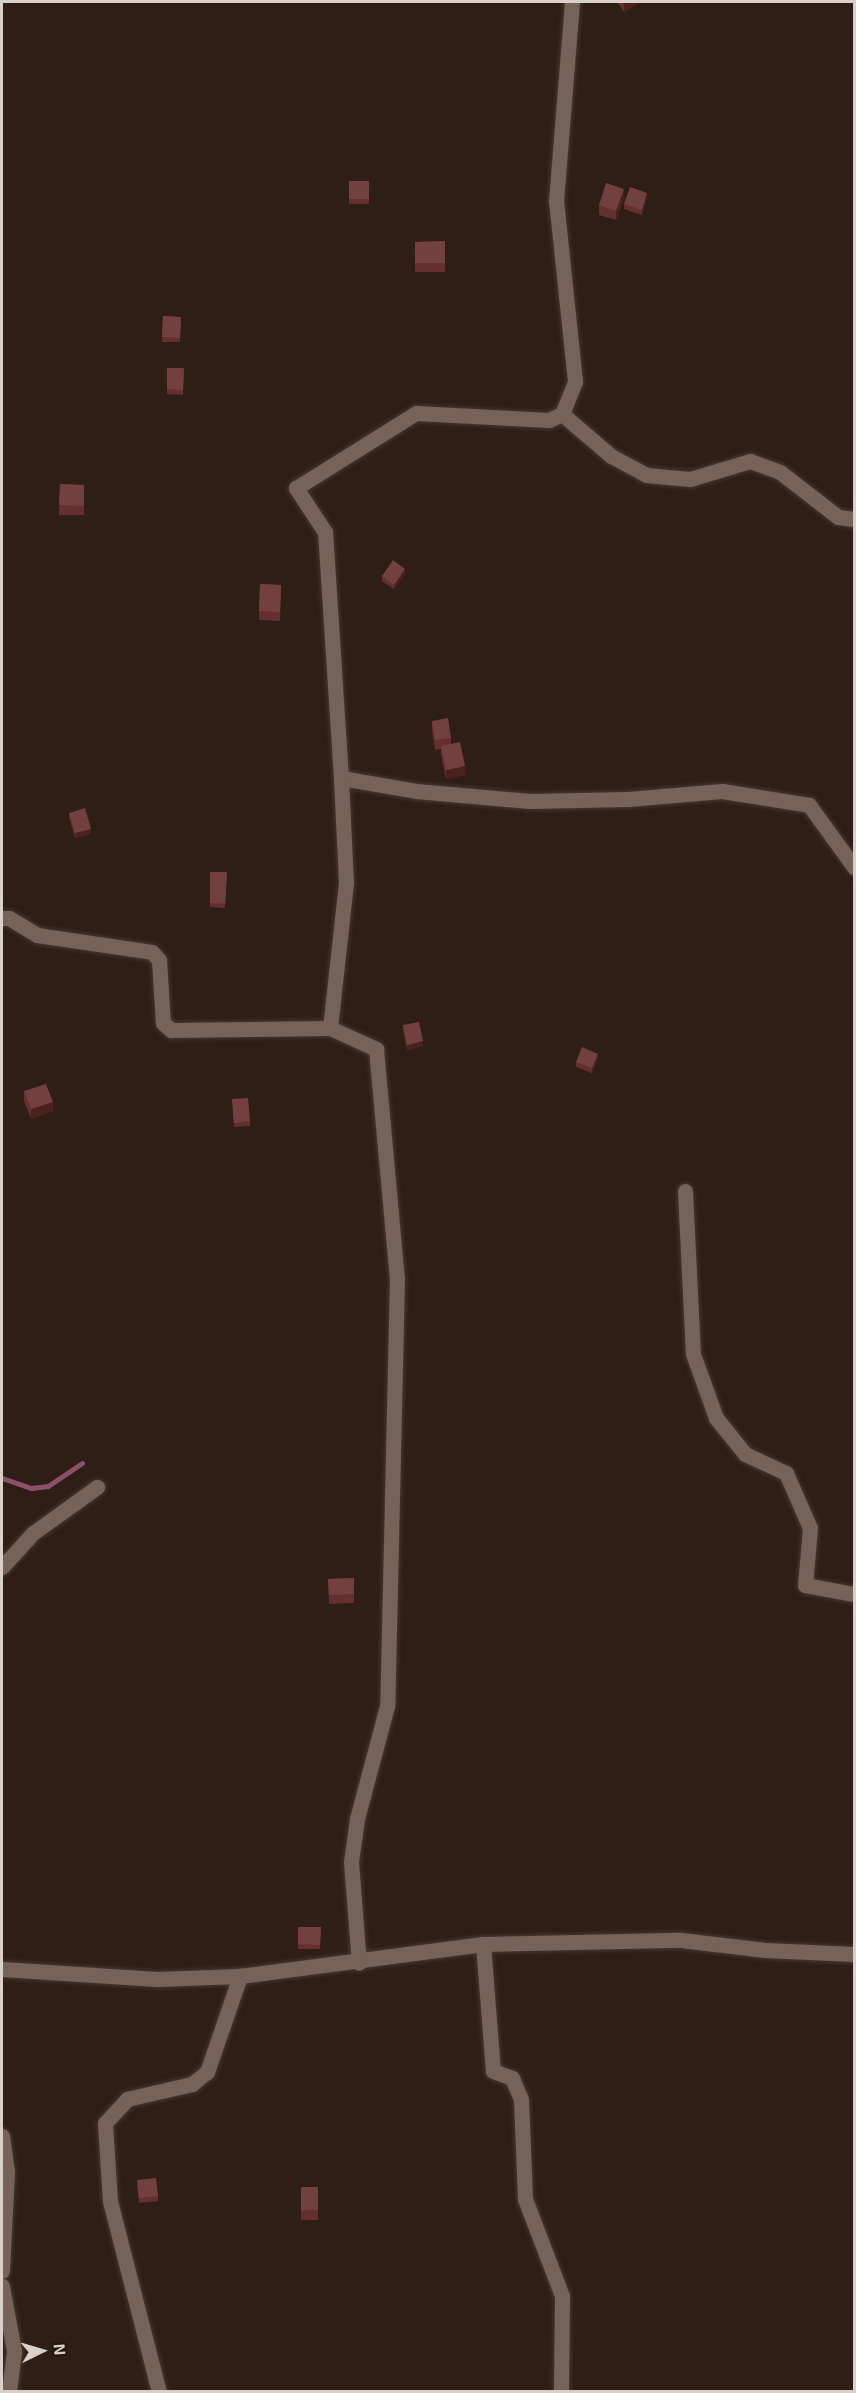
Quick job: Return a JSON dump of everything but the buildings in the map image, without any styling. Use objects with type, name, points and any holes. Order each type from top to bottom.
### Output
[{"type":"street","points":[[330,1028],[346,882],[341,778],[325,532],[297,488],[416,413],[549,420],[562,414],[575,381],[555,201],[572,2]]},
{"type":"street","points":[[562,414],[611,456],[646,475],[690,479],[750,460],[780,472],[838,517],[855,519]]},
{"type":"street","points":[[341,778],[416,790],[530,801],[628,799],[722,790],[809,805],[855,867]]},
{"type":"street","points":[[2,918],[9,918],[37,935],[152,952],[159,960],[163,1023],[171,1030],[330,1028],[376,1049],[397,1278],[387,1706],[357,1819],[351,1862],[360,1963]]},
{"type":"street","points":[[685,1191],[693,1354],[716,1418],[745,1454],[786,1473],[810,1528],[805,1585],[855,1594]]},
{"type":"street","points":[[2,1566],[33,1533],[97,1487]]},
{"type":"street","points":[[2,1969],[157,1979],[240,1976],[360,1963],[483,1944],[681,1940],[765,1950],[855,1954]]},
{"type":"street","points":[[483,1944],[493,2071],[512,2078],[521,2099],[525,2199],[562,2296],[561,2391]]},
{"type":"street","points":[[159,2391],[110,2201],[105,2124],[127,2099],[192,2084],[207,2072],[240,1976]]},
{"type":"street","points":[[2,2136],[8,2171],[2,2271]]},
{"type":"street","points":[[2,2286],[14,2351],[9,2391]]},
{"type":"waterway","points":[[2,1478],[31,1488],[48,1486],[82,1463]]}]
